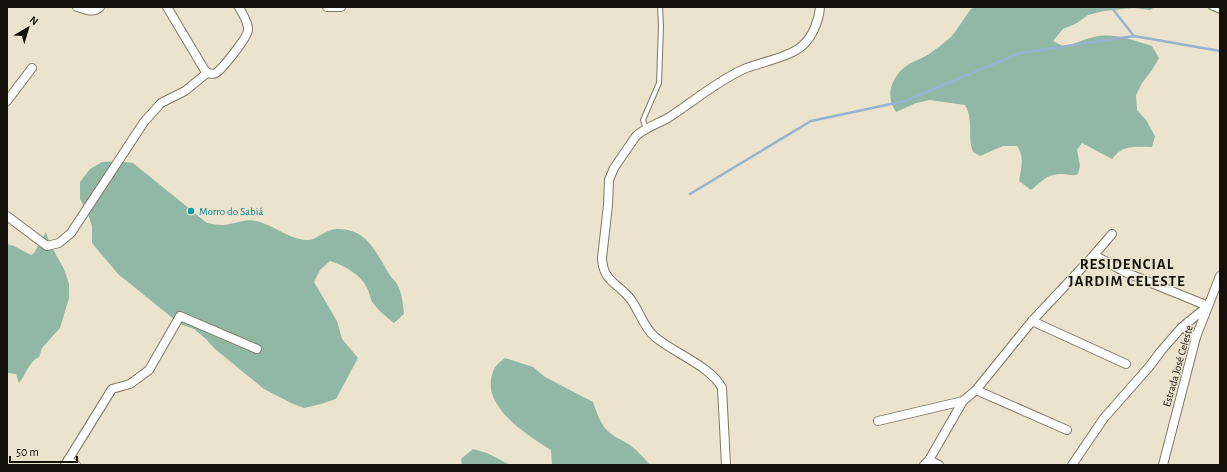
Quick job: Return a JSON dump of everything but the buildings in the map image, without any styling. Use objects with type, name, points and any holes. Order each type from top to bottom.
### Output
[{"type":"street","points":[[77,7],[92,11],[97,10],[100,7]]},
{"type":"street","points":[[166,7],[204,69],[207,73],[214,74],[218,72],[237,49],[247,34],[248,25],[239,7]]},
{"type":"street","points":[[327,7],[341,7]]},
{"type":"street","points":[[726,465],[722,388],[720,383],[709,373],[655,337],[645,325],[630,298],[611,282],[602,267],[610,176],[636,136],[646,129],[664,120],[742,70],[757,63],[791,53],[798,49],[811,36],[817,21],[820,7]]},
{"type":"street","points":[[7,101],[32,68]]},
{"type":"street","points":[[7,216],[47,246],[59,243],[71,233],[144,122],[161,103],[185,91],[207,73]]},
{"type":"street","points":[[940,465],[927,463],[963,401],[976,390],[1032,321],[1112,234]]},
{"type":"street","points":[[1072,465],[1104,418],[1178,332],[1208,306],[1127,272],[1094,255]]},
{"type":"street","name":"Estrada José Celeste","points":[[1163,465],[1192,335],[1208,306],[1220,276]]},
{"type":"street","points":[[76,465],[67,462],[112,389],[130,384],[149,370],[180,316],[257,349]]},
{"type":"street","points":[[1032,321],[1126,364]]},
{"type":"street","points":[[1188,322],[1186,330],[1192,335]]},
{"type":"street","points":[[1178,332],[1184,331],[1192,335]]},
{"type":"street","points":[[976,390],[1067,430]]},
{"type":"street","points":[[878,421],[963,401]]},
{"type":"lane","points":[[646,129],[643,120],[659,83],[661,26],[660,7]]},
{"type":"lane","points":[[1211,7],[1220,11]]},
{"type":"green space","points":[[975,7],[1155,7],[1150,10],[1134,8],[1104,11],[1088,15],[1077,23],[1063,29],[1053,41],[1065,47],[1090,38],[1109,35],[1131,39],[1152,46],[1159,58],[1142,83],[1136,95],[1137,110],[1146,120],[1155,136],[1152,147],[1130,147],[1120,151],[1112,159],[1082,143],[1077,150],[1080,166],[1078,174],[1053,175],[1045,179],[1031,190],[1019,181],[1022,159],[1017,146],[1003,146],[980,156],[973,152],[970,140],[969,116],[965,105],[930,100],[916,103],[896,112],[892,106],[890,92],[894,80],[898,74],[909,64],[926,56],[951,37],[971,9]]},
{"type":"green space","points":[[117,161],[133,163],[207,223],[222,225],[252,220],[263,223],[287,235],[307,240],[314,239],[325,232],[334,229],[348,230],[356,233],[363,237],[374,249],[399,287],[403,302],[404,314],[394,323],[373,303],[364,283],[356,275],[341,265],[330,261],[320,270],[314,282],[337,321],[342,339],[358,358],[336,399],[321,404],[304,408],[264,389],[215,349],[194,329],[180,324],[118,274],[92,243],[92,226],[87,211],[80,199],[80,182],[90,169],[102,162]]},
{"type":"green space","points":[[46,232],[49,242],[64,269],[69,284],[69,298],[60,328],[42,348],[39,357],[32,362],[19,383],[16,374],[7,373],[7,244],[31,255],[34,253]]},
{"type":"green space","points":[[505,358],[533,367],[545,377],[593,402],[599,419],[607,431],[633,447],[650,465],[552,465],[551,450],[520,429],[509,419],[500,409],[494,398],[491,387],[492,375],[495,367]]},
{"type":"green space","points":[[473,449],[487,453],[510,465],[462,465],[461,459]]},
{"type":"waterway","points":[[1111,7],[1134,36]]},
{"type":"waterway","points":[[690,194],[811,121],[905,101],[1020,53],[1134,36],[1220,51]]},
{"type":"place","name":"Morro do Sabiá","points":[[191,211]]},
{"type":"district","name":"RESIDENCIAL JARDIM CELESTE","points":[[1127,272]]}]
